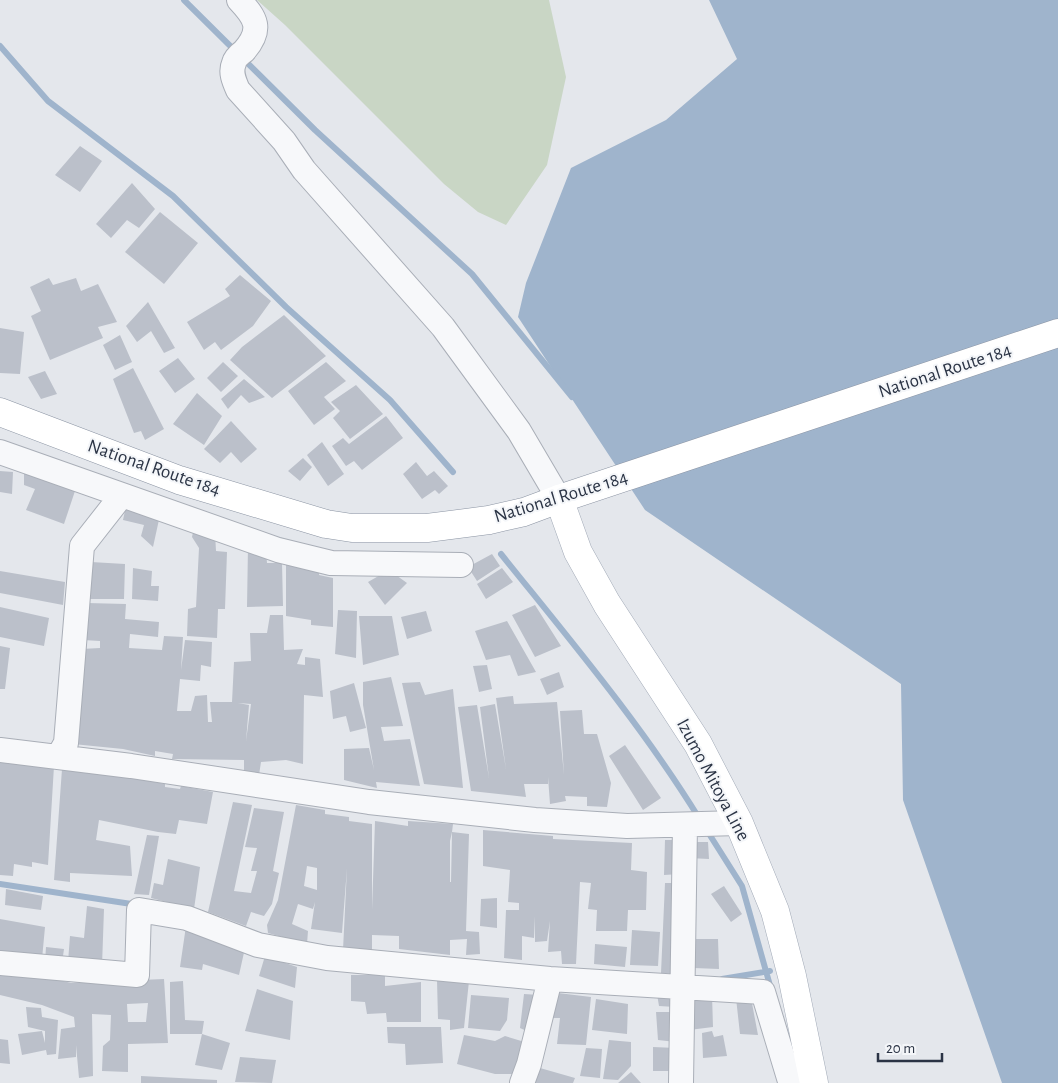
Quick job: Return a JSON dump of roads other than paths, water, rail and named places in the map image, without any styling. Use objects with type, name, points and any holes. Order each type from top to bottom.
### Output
[{"type":"main road","name":"National Route 184","points":[[0,412],[178,480],[326,524],[352,528],[427,528],[489,520],[524,512],[559,498],[1058,333]]},
{"type":"main road","name":"Izumo Mitoya Line","points":[[559,498],[578,552],[607,604],[698,744],[739,823],[775,911],[792,976],[801,1080]]},
{"type":"street","points":[[238,0],[252,13],[255,22],[255,34],[240,55],[232,71],[238,90],[284,141],[304,170],[443,327],[519,431],[559,498]]},
{"type":"street","points":[[0,452],[278,550],[331,563],[461,565]]},
{"type":"street","points":[[58,757],[66,743],[82,546],[122,495]]},
{"type":"street","points":[[0,750],[141,768],[370,802],[535,820],[627,826],[739,823]]},
{"type":"street","points":[[681,1083],[685,825]]},
{"type":"street","points":[[0,964],[137,975],[139,910],[187,918],[258,945],[327,958],[550,979],[763,992],[801,1080]]},
{"type":"street","points":[[522,1083],[529,1064],[550,979]]},
{"type":"water","points":[[709,0],[1058,0],[1058,1083],[1002,1083],[903,800],[901,684],[645,510],[518,317],[526,283],[571,168],[666,120],[737,59]]},
{"type":"waterway","points":[[184,0],[315,130],[472,274],[572,397]]},
{"type":"waterway","points":[[0,46],[48,101],[173,196],[286,307],[390,400],[453,472]]},
{"type":"waterway","points":[[501,554],[629,716],[677,783],[699,818]]},
{"type":"waterway","points":[[706,829],[742,886],[771,989]]},
{"type":"waterway","points":[[0,884],[138,905]]},
{"type":"waterway","points":[[722,979],[770,971]]}]
